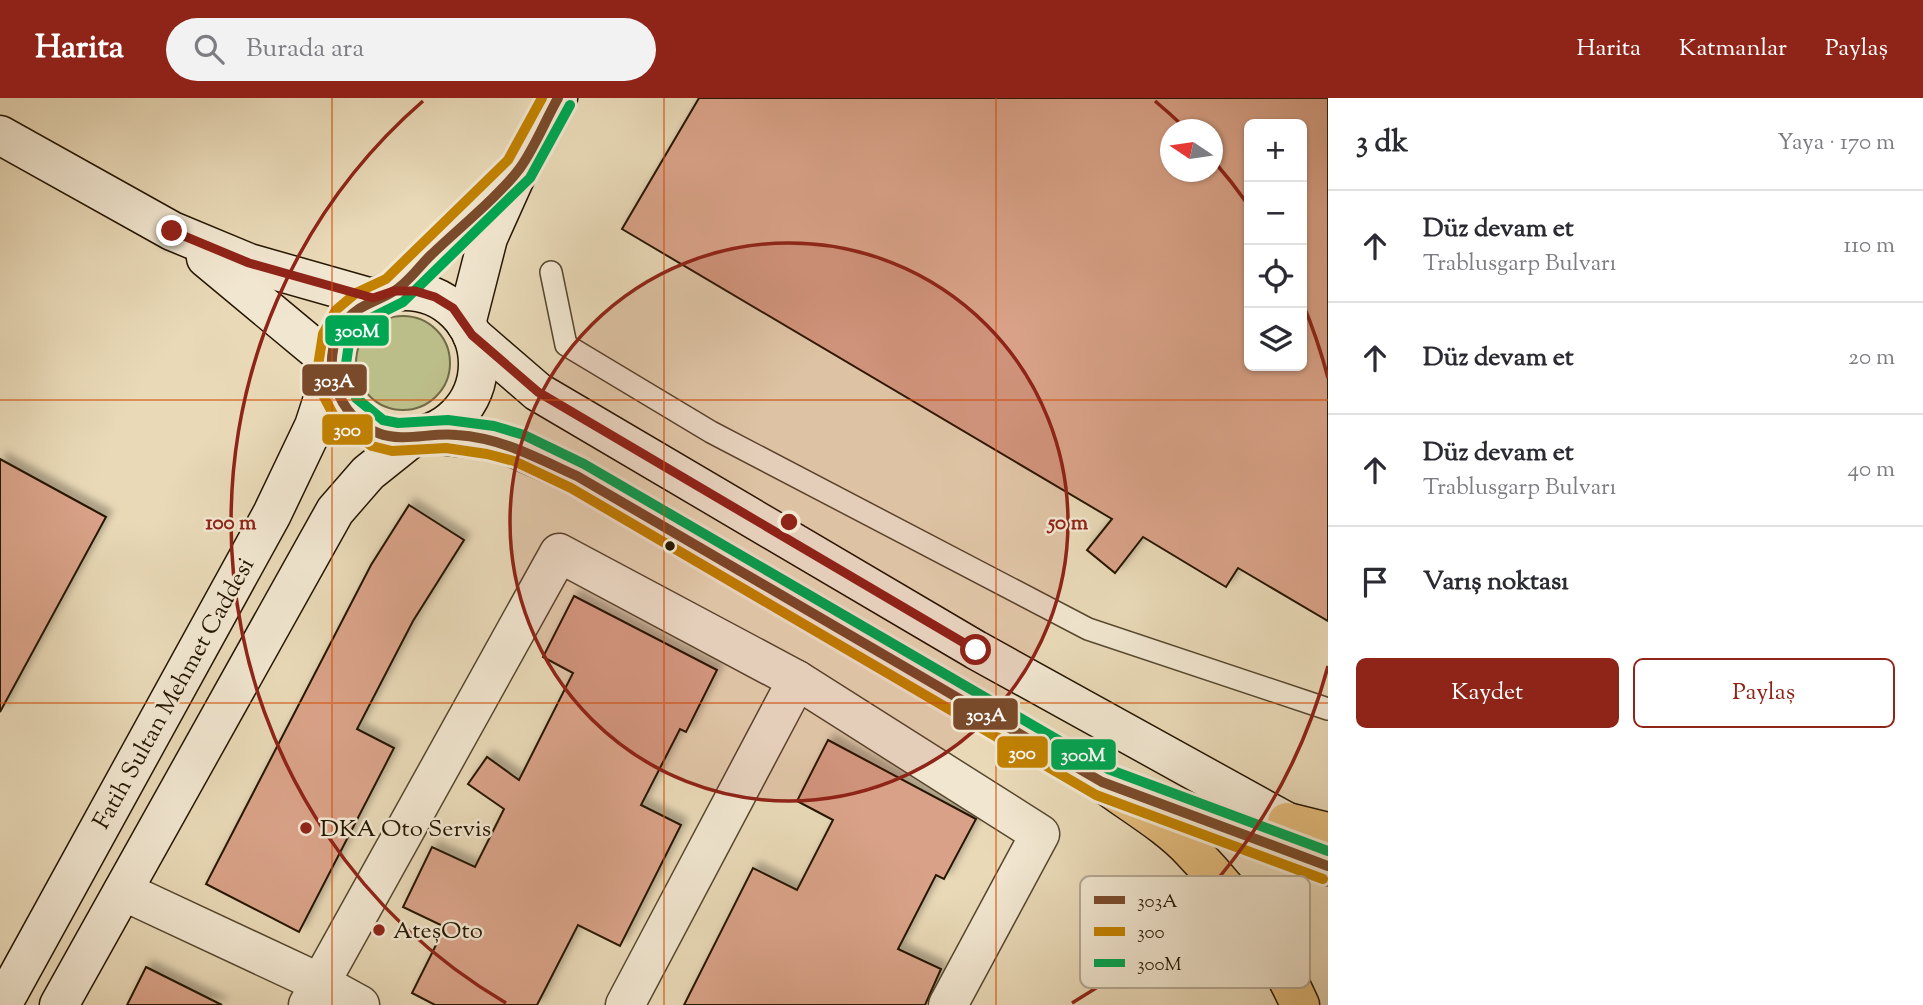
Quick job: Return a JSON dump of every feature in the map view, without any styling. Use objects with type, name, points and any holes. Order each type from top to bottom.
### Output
[{"type":"highway","points":[[1102,782],[1191,849],[1213,876]]},
{"type":"highway","points":[[1287,822],[1328,832]]},
{"type":"highway","points":[[1293,988],[1300,1005]]},
{"type":"main road","points":[[59,1005],[335,511],[368,473],[421,436],[446,425],[461,411],[472,394],[478,365],[469,330],[488,238],[519,169],[558,98]]},
{"type":"main road","points":[[0,135],[172,231],[249,263],[383,294],[415,291],[435,297],[453,308],[469,330],[538,392],[976,650],[1287,822],[1328,839]]},
{"type":"main road","points":[[519,169],[383,294],[356,309],[343,324],[334,342],[331,368],[338,396],[351,415],[369,429],[390,437],[421,436],[501,442],[577,476],[1102,782],[1328,866]]},
{"type":"main road","points":[[172,231],[331,368]]},
{"type":"main road","name":"Fatih Sultan Mehmet Caddesi","points":[[2,1005],[272,514],[314,426],[331,368]]},
{"type":"main road","points":[[314,994],[559,553],[797,680],[1040,834],[948,1005]]},
{"type":"main road","points":[[625,1005],[797,680]]},
{"type":"main road","points":[[76,869],[123,891],[314,994],[360,1005]]},
{"type":"lane","points":[[551,272],[566,345],[710,432],[1088,629],[1328,709]]},
{"type":"green space","points":[[403,316],[421,320],[436,330],[446,345],[450,363],[446,381],[436,396],[421,406],[403,410],[385,406],[370,396],[360,381],[356,363],[360,345],[370,330],[385,320]]},
{"type":"building","points":[[699,98],[1328,98],[1328,621],[1238,568],[1226,587],[1143,537],[1115,573],[1087,550],[1112,519],[622,229]]},
{"type":"building","points":[[0,459],[106,517],[0,712]]},
{"type":"building","points":[[409,505],[464,540],[413,621],[357,729],[394,748],[299,932],[206,884],[371,565]]},
{"type":"building","points":[[574,596],[717,670],[686,732],[680,729],[641,805],[681,825],[620,946],[578,925],[537,1005],[435,1005],[412,993],[445,927],[403,907],[432,847],[475,867],[504,809],[468,784],[487,757],[519,780],[573,673],[543,657]]},
{"type":"building","points":[[828,740],[976,819],[944,879],[936,875],[898,949],[941,969],[925,1005],[684,1005],[753,868],[797,890],[833,820],[797,801]]},
{"type":"building","points":[[146,967],[222,1005],[127,1005]]},
{"type":"transit line","name":"300","points":[[542,98],[508,160],[386,279],[356,293],[336,310],[323,334],[318,366],[324,397],[345,428],[372,446],[392,451],[446,448],[514,461],[571,488],[1096,795],[1323,879]]},
{"type":"transit line","name":"303A","points":[[558,98],[525,160],[502,189],[399,288],[359,309],[342,326],[335,341],[332,372],[336,387],[352,415],[364,425],[388,436],[447,434],[473,437],[489,440],[548,462],[577,476],[1102,782],[1328,866]]},
{"type":"transit line","name":"300M","points":[[570,105],[530,178],[403,302],[363,322],[349,343],[346,364],[356,398],[383,420],[398,423],[448,420],[494,426],[524,435],[584,464],[1108,769],[1328,851]]},
{"type":"place","name":"DKA Oto Servis","points":[[306,828]]},
{"type":"place","name":"AteşOto","points":[[379,930]]},
{"type":"route","points":[[172,231],[249,263],[373,298],[394,291],[415,291],[435,297],[453,308],[472,335],[538,392],[976,650]]}]
